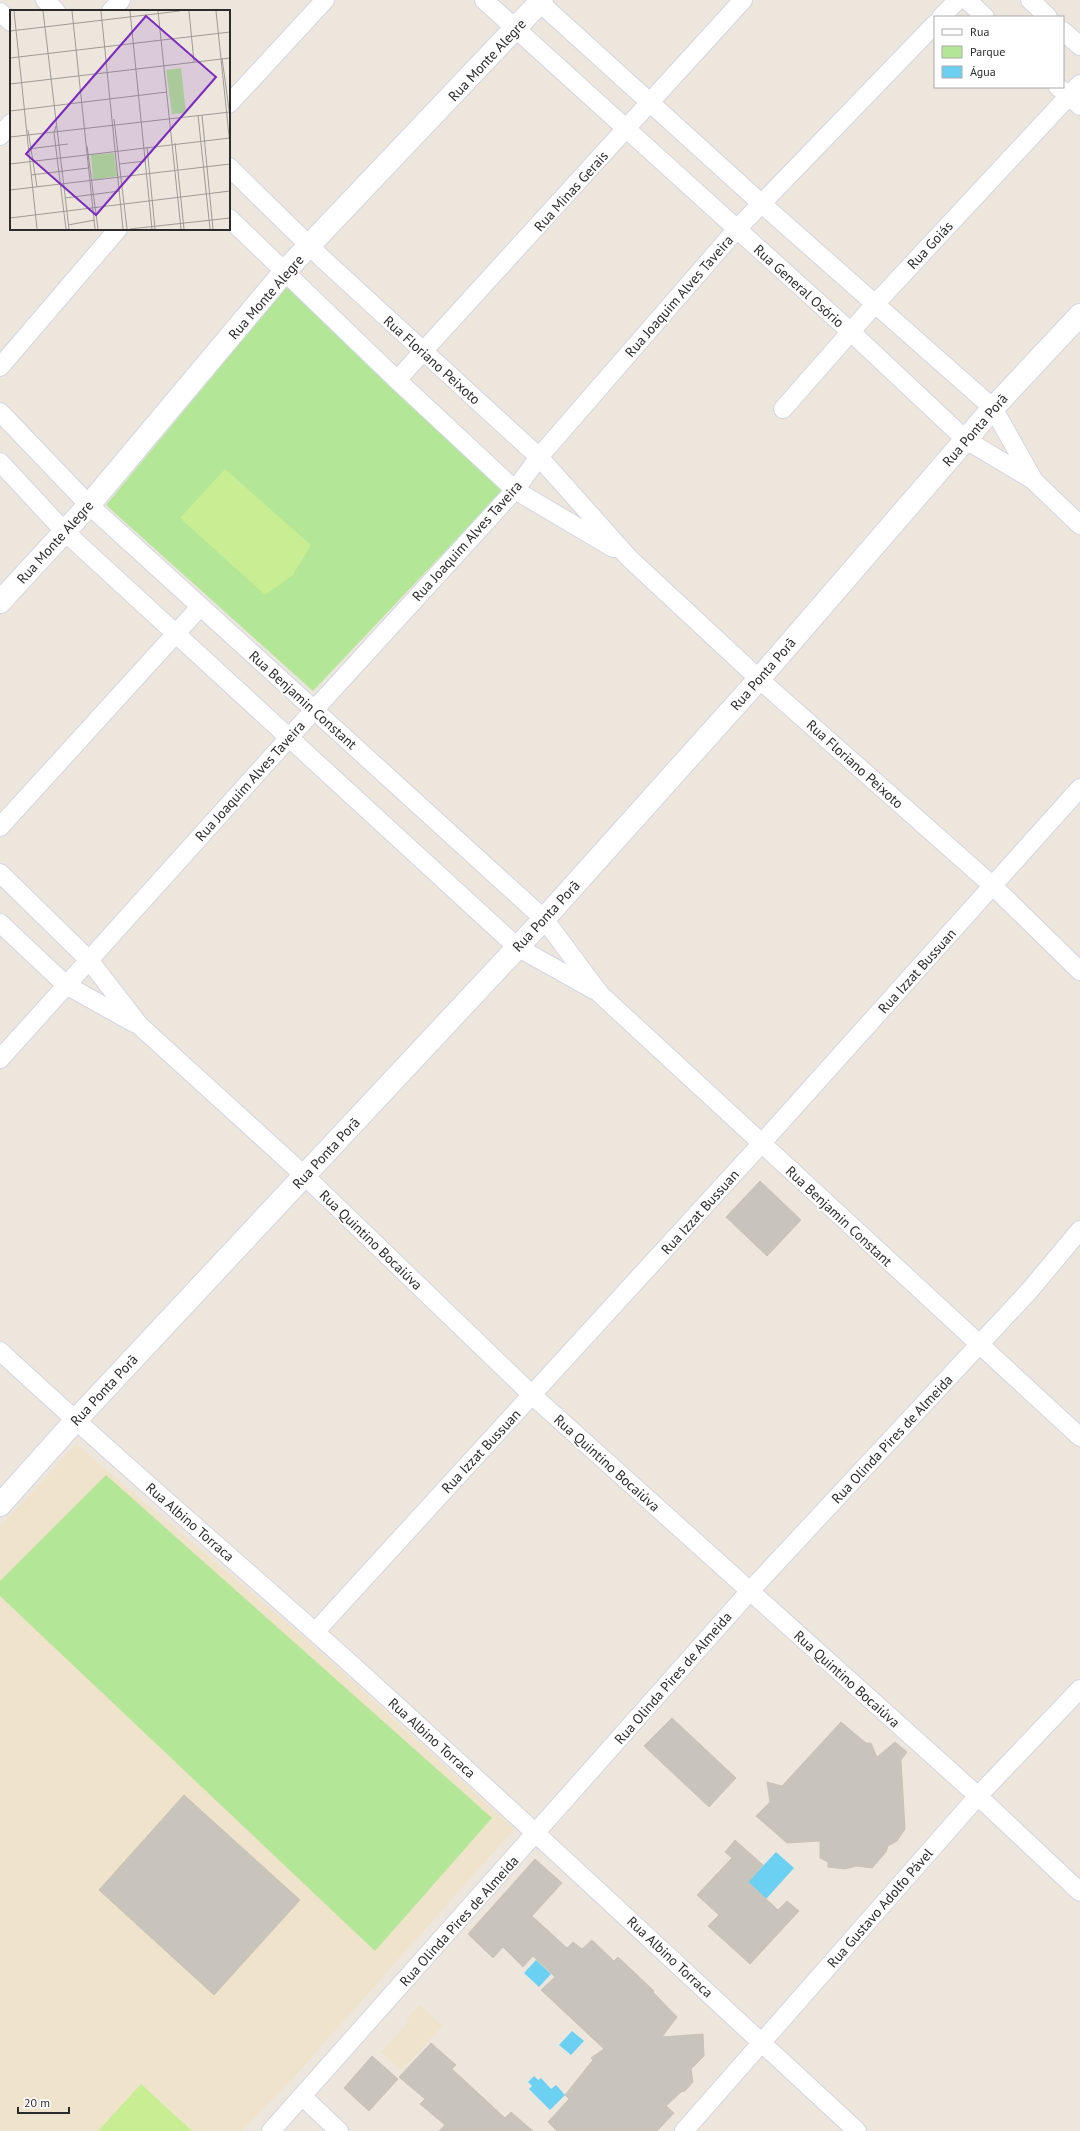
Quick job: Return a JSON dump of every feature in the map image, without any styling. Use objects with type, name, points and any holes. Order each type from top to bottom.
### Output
[{"type":"street","points":[[45,0],[55,10]]},
{"type":"street","points":[[112,10],[121,0]]},
{"type":"street","points":[[230,103],[325,0]]},
{"type":"street","name":"Rua General Osório","points":[[484,0],[736,230],[852,333],[966,440],[1033,480],[1080,525]]},
{"type":"street","name":"Rua Minas Gerais","points":[[397,380],[743,0]]},
{"type":"street","points":[[942,16],[958,0]]},
{"type":"street","points":[[967,0],[984,16]]},
{"type":"street","points":[[1030,0],[1047,16]]},
{"type":"street","name":"Rua General Osório","points":[[540,1],[762,204],[876,303],[993,408],[1033,480]]},
{"type":"street","name":"Rua Monte Alegre","points":[[0,602],[89,505],[285,271],[310,247],[516,29],[540,1]]},
{"type":"street","points":[[0,12],[10,21]]},
{"type":"street","name":"Rua Joaquim Alves Taveira","points":[[0,1059],[314,710],[515,490],[539,457],[736,230],[934,25]]},
{"type":"street","points":[[1064,31],[1080,46]]},
{"type":"street","name":"Rua Goiás","points":[[783,409],[852,333],[876,303],[1072,93]]},
{"type":"street","points":[[0,136],[10,124]]},
{"type":"street","name":"Rua Floriano Peixoto","points":[[230,168],[310,247],[539,457],[629,558],[759,679],[993,886],[1080,971]]},
{"type":"street","name":"Rua Floriano Peixoto","points":[[230,219],[397,380],[515,490],[629,558]]},
{"type":"street","points":[[0,367],[117,230]]},
{"type":"street","name":"Rua Ponta Porã","points":[[0,1505],[75,1421],[544,919],[759,679],[993,408],[1080,315]]},
{"type":"street","name":"Rua Benjamin Constant","points":[[0,412],[89,505],[544,919],[600,994],[1080,1437]]},
{"type":"street","name":"Rua Benjamin Constant","points":[[0,462],[64,531],[517,947],[600,994]]},
{"type":"street","points":[[0,827],[200,607]]},
{"type":"street","name":"Rua Izzat Bussuan","points":[[315,1632],[761,1144],[1080,788]]},
{"type":"street","name":"Rua Quintino Bocaiúva","points":[[0,873],[89,960],[140,1026],[305,1176],[532,1396],[978,1796],[1080,1892]]},
{"type":"street","name":"Rua Quintino Bocaiúva","points":[[0,923],[66,985],[140,1026]]},
{"type":"street","name":"Rua Olinda Pires de Almeida","points":[[271,2131],[303,2097],[749,1592],[1030,1290],[1080,1230]]},
{"type":"street","name":"Rua Albino Torraca","points":[[0,1351],[75,1421],[315,1632],[537,1833],[857,2131]]},
{"type":"street","name":"Rua Gustavo Adolfo Pável","points":[[684,2131],[762,2044],[978,1796],[1080,1689]]},
{"type":"street","points":[[303,2097],[339,2131]]},
{"type":"shaded area","points":[[76,1444],[307,1640],[514,1829],[294,2077],[242,2131],[0,2131],[0,1527]]},
{"type":"shaded area","points":[[420,2005],[443,2026],[401,2071],[381,2052],[409,2022],[406,2019]]},
{"type":"green space","points":[[288,285],[503,490],[313,691],[106,505]]},
{"type":"green space","points":[[225,469],[311,545],[293,575],[265,595],[180,518]]},
{"type":"green space","points":[[106,1475],[492,1818],[375,1951],[0,1596],[0,1581]]},
{"type":"green space","points":[[141,2084],[192,2131],[98,2131]]},
{"type":"water","points":[[776,1852],[794,1868],[766,1899],[748,1882]]},
{"type":"water","points":[[536,1960],[551,1974],[539,1987],[524,1973]]},
{"type":"water","points":[[572,2031],[584,2041],[571,2055],[559,2045]]},
{"type":"water","points":[[534,2076],[538,2080],[541,2078],[551,2089],[556,2085],[565,2095],[550,2110],[529,2089],[532,2086],[528,2082]]},
{"type":"building","points":[[760,1181],[801,1220],[767,1256],[726,1217]]},
{"type":"building","points":[[672,1718],[736,1778],[709,1807],[644,1746]]},
{"type":"building","points":[[841,1722],[866,1743],[871,1743],[877,1757],[895,1742],[907,1752],[901,1760],[905,1829],[897,1841],[888,1846],[886,1852],[872,1868],[856,1866],[845,1869],[828,1867],[828,1862],[820,1858],[820,1841],[787,1843],[756,1816],[770,1802],[767,1782],[782,1786]]},
{"type":"building","points":[[184,1795],[300,1900],[214,1995],[99,1890]]},
{"type":"building","points":[[735,1840],[763,1865],[748,1882],[778,1910],[787,1901],[799,1911],[750,1964],[708,1926],[719,1915],[697,1895],[732,1858],[725,1852]]},
{"type":"building","points":[[535,1859],[562,1883],[532,1916],[567,1948],[573,1942],[582,1949],[592,1940],[614,1961],[618,1957],[654,1991],[653,1992],[677,2017],[662,2037],[703,2034],[704,2056],[691,2069],[693,2082],[685,2091],[681,2092],[666,2106],[674,2113],[657,2131],[557,2131],[548,2122],[569,2099],[565,2095],[593,2060],[591,2058],[604,2049],[541,1990],[555,1977],[533,1956],[523,1967],[503,1947],[493,1958],[468,1934]]},
{"type":"building","points":[[431,2043],[456,2065],[452,2069],[505,2118],[511,2112],[533,2131],[439,2131],[445,2125],[420,2104],[425,2099],[399,2077]]},
{"type":"building","points":[[372,2056],[398,2079],[369,2111],[344,2088]]}]
